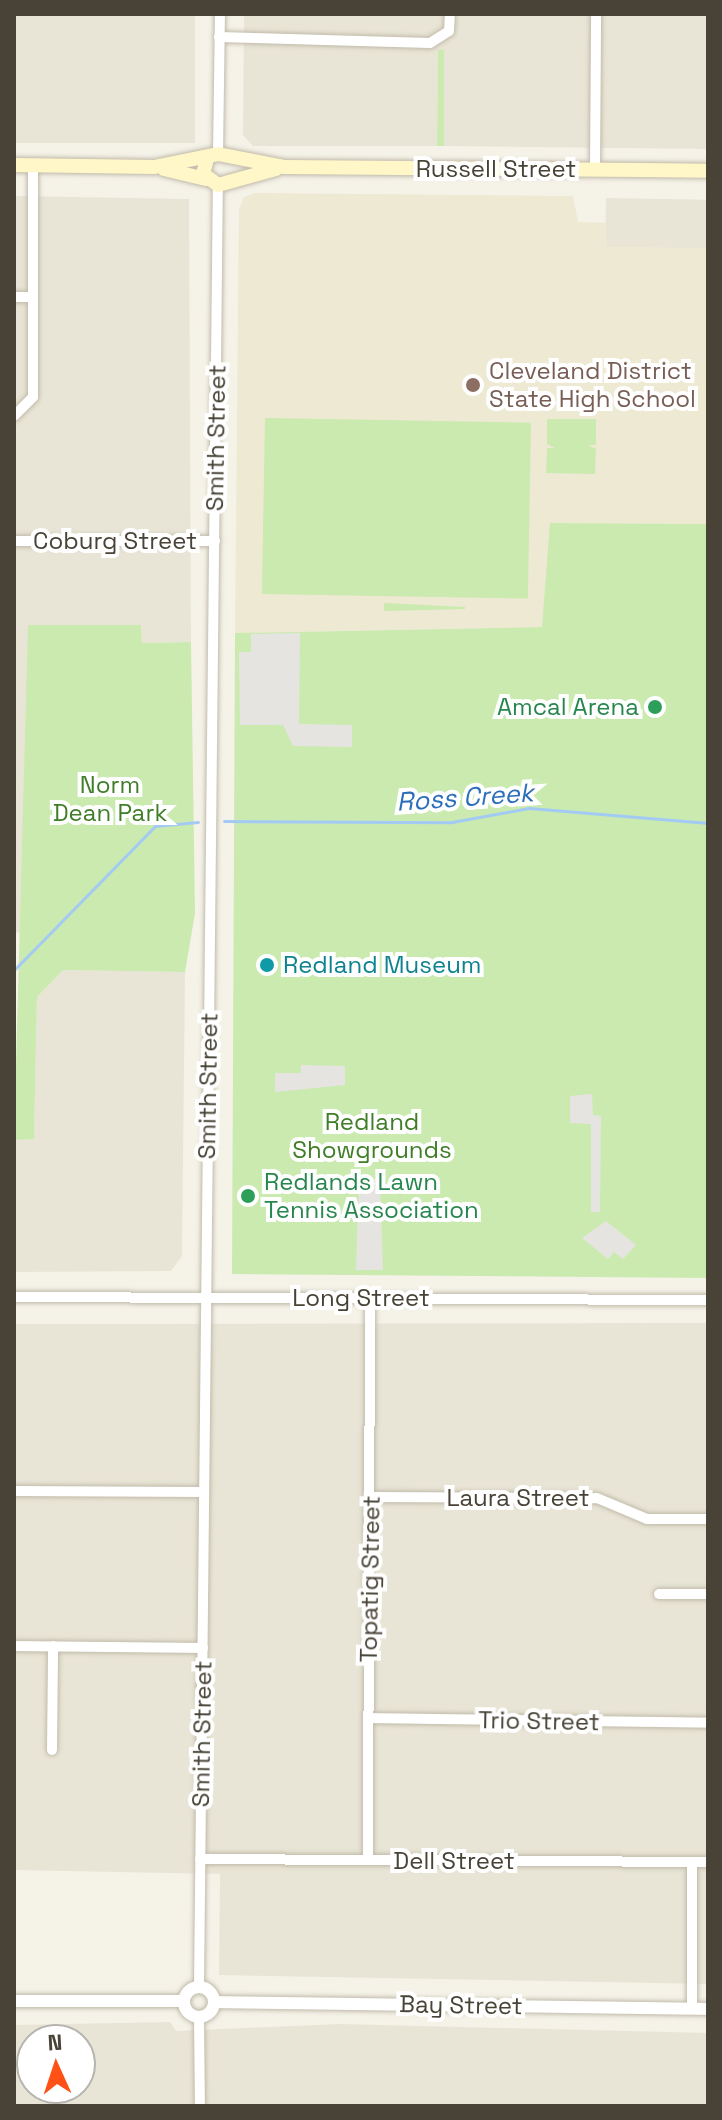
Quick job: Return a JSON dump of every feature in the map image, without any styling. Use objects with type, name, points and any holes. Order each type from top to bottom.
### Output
[{"type":"main road","name":"Russell Street","points":[[14,165],[154,167],[219,157],[284,167],[708,171]]},
{"type":"main road","points":[[218,182],[219,157]]},
{"type":"main road","points":[[218,182],[219,157]]},
{"type":"main road","name":"Russell Street","points":[[154,167],[218,182],[284,167]]},
{"type":"street","points":[[219,157],[220,14]]},
{"type":"street","points":[[219,37],[430,43],[449,31],[450,14]]},
{"type":"street","points":[[595,170],[596,14]]},
{"type":"street","points":[[14,416],[33,397],[33,165]]},
{"type":"street","name":"Smith Street","points":[[199,1986],[218,182]]},
{"type":"street","points":[[14,297],[32,297]]},
{"type":"street","name":"Coburg Street","points":[[14,541],[215,541]]},
{"type":"street","name":"Long Street","points":[[14,1297],[708,1300]]},
{"type":"street","name":"Topatig Street","points":[[368,1860],[370,1298]]},
{"type":"street","points":[[14,1491],[204,1492]]},
{"type":"street","name":"Laura Street","points":[[371,1497],[597,1498],[647,1519],[708,1519]]},
{"type":"street","points":[[659,1594],[708,1594]]},
{"type":"street","points":[[14,1646],[203,1648]]},
{"type":"street","points":[[52,1750],[53,1646]]},
{"type":"street","name":"Trio Street","points":[[369,1718],[708,1723]]},
{"type":"street","name":"Dell Street","points":[[200,1859],[708,1862]]},
{"type":"street","points":[[692,1862],[692,2009]]},
{"type":"street","points":[[14,2001],[184,2001],[199,1986],[215,2002],[199,2017]]},
{"type":"street","points":[[184,2001],[199,2017],[200,2106]]},
{"type":"street","name":"Bay Street","points":[[215,2002],[708,2009]]},
{"type":"shaded area","points":[[14,14],[195,14],[195,143],[14,143]]},
{"type":"shaded area","points":[[244,14],[708,14],[708,149],[444,146],[444,50],[438,50],[437,146],[253,146],[243,135]]},
{"type":"shaded area","name":"Cleveland District State High School","points":[[256,193],[573,196],[578,222],[606,223],[607,247],[708,248],[708,524],[551,523],[543,627],[235,633],[239,210],[244,197]]},
{"type":"shaded area","points":[[14,196],[189,199],[191,642],[142,643],[141,625],[25,932],[14,933]]},
{"type":"shaded area","points":[[606,198],[708,200],[707,249],[605,247]]},
{"type":"shaded area","points":[[300,633],[299,724],[352,725],[352,747],[293,746],[283,725],[240,725],[239,652],[251,652],[251,634]]},
{"type":"shaded area","points":[[63,970],[185,972],[182,1256],[171,1271],[14,1272],[14,1140],[34,1138],[37,997]]},
{"type":"shaded area","points":[[301,1065],[345,1066],[345,1085],[275,1092],[275,1073],[301,1073]]},
{"type":"shaded area","points":[[592,1094],[593,1115],[601,1116],[600,1212],[591,1212],[591,1124],[570,1123],[570,1096]]},
{"type":"shaded area","points":[[359,1179],[380,1179],[383,1270],[356,1270]]},
{"type":"shaded area","points":[[606,1221],[636,1245],[623,1259],[614,1252],[608,1259],[582,1238]]},
{"type":"shaded area","points":[[708,1323],[708,1984],[219,1975],[220,1874],[14,1870],[14,1324]]},
{"type":"shaded area","points":[[170,2022],[176,2031],[340,2024],[708,2033],[708,2106],[14,2106],[14,2025],[16,2104],[96,2104],[96,2024],[66,2024]]},
{"type":"green space","points":[[438,50],[444,50],[444,146],[437,146]]},
{"type":"green space","points":[[265,418],[531,423],[528,599],[262,594]]},
{"type":"green space","points":[[547,419],[596,419],[596,445],[588,445],[596,449],[595,474],[546,473],[547,448],[555,448],[547,444]]},
{"type":"green space","name":"Redland Showgrounds","points":[[550,523],[708,524],[708,1278],[232,1274],[235,633],[542,627]]},
{"type":"green space","points":[[384,603],[465,607],[465,609],[384,611]]},
{"type":"green space","name":"Norm Dean Park","points":[[28,625],[141,625],[142,643],[191,642],[195,913],[185,972],[63,970],[37,997],[34,1139],[14,1140]]},
{"type":"waterway","name":"Ross Creek","points":[[224,821],[452,822],[529,808],[708,823]]},
{"type":"waterway","name":"Ross Creek","points":[[14,970],[155,826],[198,822]]},
{"type":"place","name":"Cleveland District State High School","points":[[473,385]]},
{"type":"place","name":"Amcal Arena","points":[[655,707]]},
{"type":"place","name":"Redland Museum","points":[[267,965]]},
{"type":"place","name":"Redlands Lawn Tennis Association","points":[[248,1196]]}]
